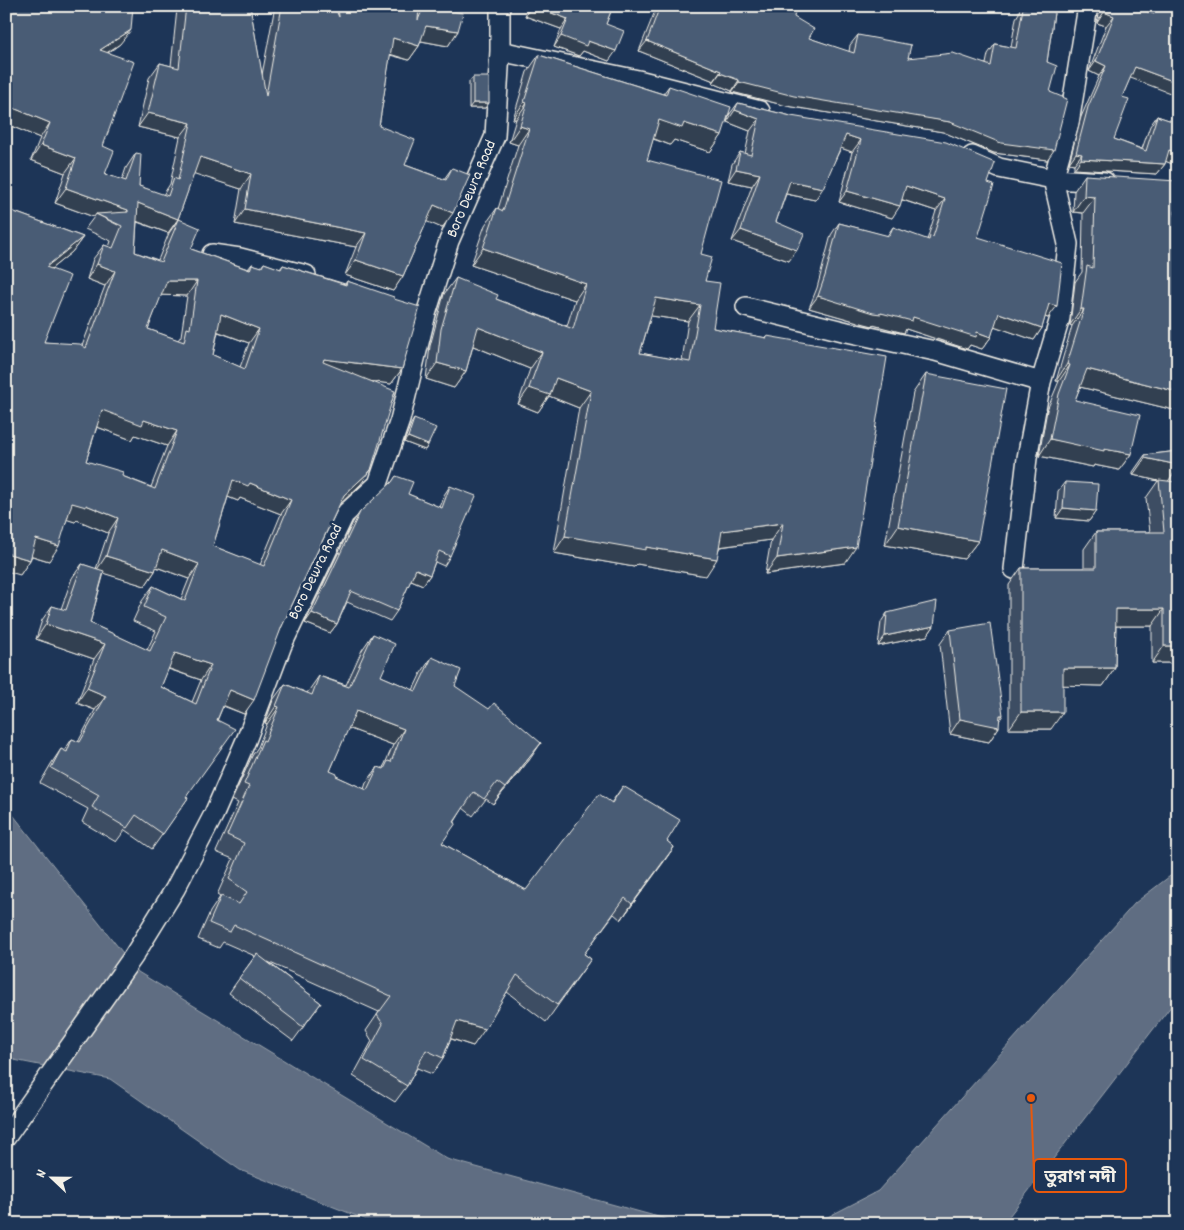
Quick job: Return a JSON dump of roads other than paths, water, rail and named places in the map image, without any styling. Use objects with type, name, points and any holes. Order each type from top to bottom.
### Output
[{"type":"street","name":"Boro Dewra Road","points":[[6,1137],[133,958],[175,889],[214,814],[247,738],[282,645],[344,515],[378,484],[400,420],[417,311],[495,136],[500,51],[500,6]]},
{"type":"street","points":[[1014,568],[1027,458],[1041,382],[1060,318],[1068,244],[1053,179],[1070,123],[1088,6]]},
{"type":"street","points":[[500,51],[638,80],[776,115]]},
{"type":"street","points":[[958,150],[999,168],[1053,179],[1125,184]]},
{"type":"street","points":[[212,254],[240,258],[320,280]]},
{"type":"street","points":[[746,307],[935,351],[1041,382]]},
{"type":"water","points":[[6,806],[138,972],[447,1159],[684,1224],[377,1224],[240,1170],[110,1079],[14,1060],[6,1048]]},
{"type":"water","points":[[1178,870],[1178,1001],[1172,1005],[1003,1224],[812,1224],[878,1191],[1135,903]]},
{"type":"place","name":"তুরাগ নদী","points":[[1031,1098]]}]
